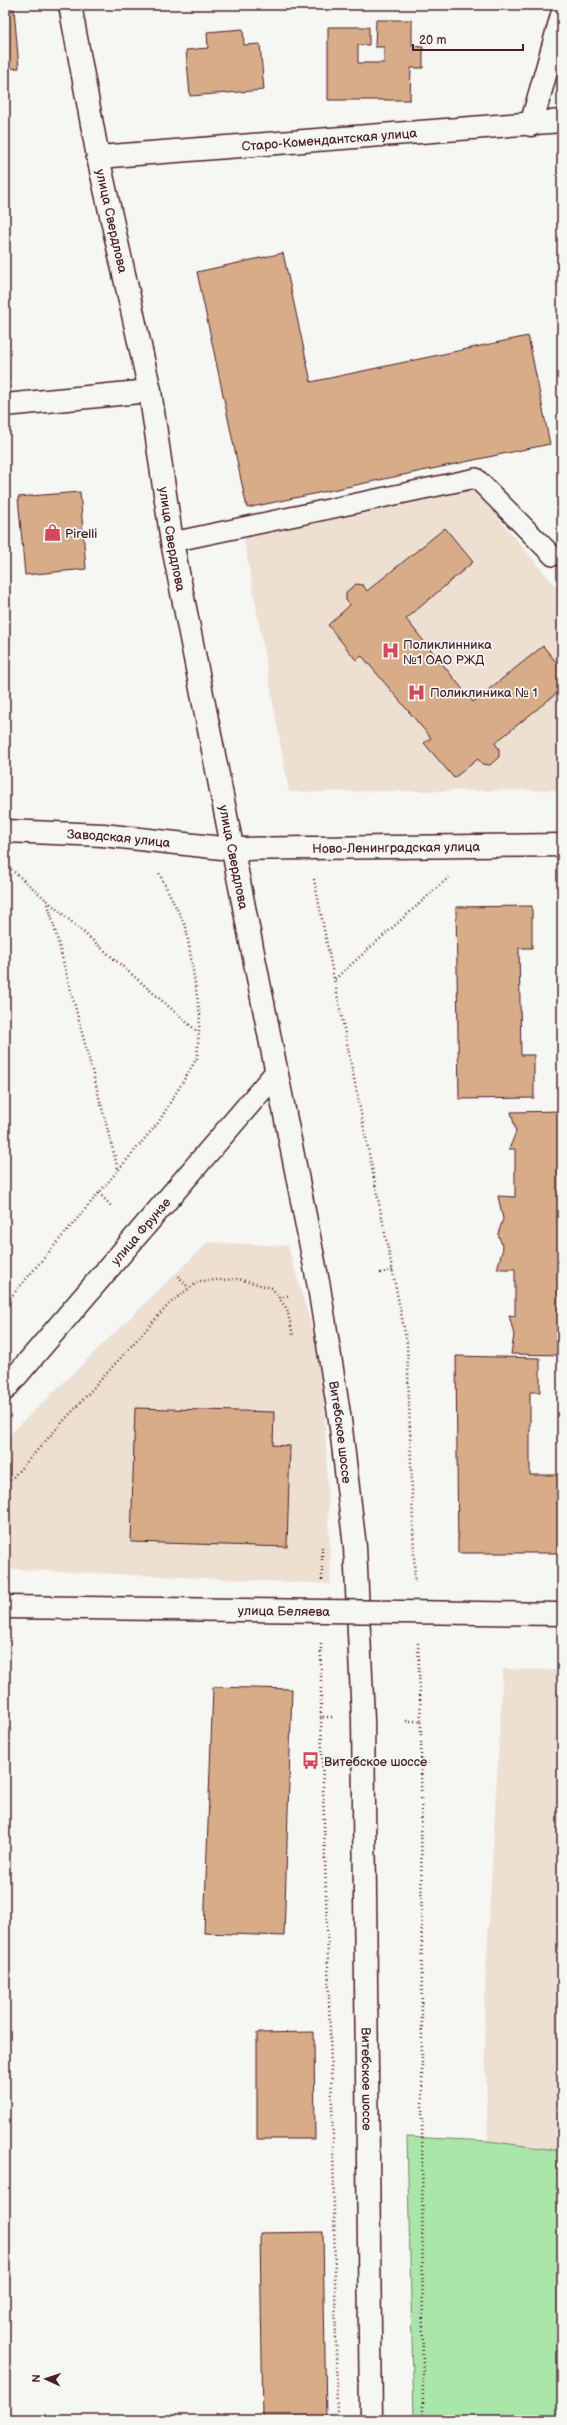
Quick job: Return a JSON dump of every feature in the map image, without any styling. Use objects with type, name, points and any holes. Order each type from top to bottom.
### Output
[{"type":"main road","name":"улица Свердлова","points":[[70,5],[98,157],[150,391],[172,542],[275,1074]]},
{"type":"main road","points":[[531,125],[562,15]]},
{"type":"main road","name":"Старо-Комендантская улица","points":[[98,157],[531,125],[562,121]]},
{"type":"main road","points":[[5,405],[150,391]]},
{"type":"main road","name":"Заводская улица","points":[[5,831],[103,835],[231,849]]},
{"type":"main road","name":"Ново-Ленинградская улица","points":[[231,849],[562,845]]},
{"type":"main road","name":"улица Фрунзе","points":[[5,1389],[275,1074]]},
{"type":"main road","name":"Витебское шоссе","points":[[275,1074],[319,1287],[340,1420],[355,1547],[364,1719],[371,2420]]},
{"type":"main road","name":"улица Беляева","points":[[5,1607],[562,1614]]},
{"type":"lane","points":[[172,542],[476,478],[553,556]]},
{"type":"path","points":[[5,1304],[158,1123],[198,1058],[200,1015],[186,927],[142,839]]},
{"type":"path","points":[[334,980],[484,846]]},
{"type":"path","points":[[308,848],[407,1343],[415,1588]]},
{"type":"path","points":[[5,864],[199,1032]]},
{"type":"path","points":[[47,900],[118,1170]]},
{"type":"path","points":[[99,1193],[111,1206]]},
{"type":"path","points":[[380,1273],[392,1270]]},
{"type":"path","points":[[178,1276],[189,1288]]},
{"type":"path","points":[[5,1486],[170,1302],[199,1281],[238,1279],[272,1288],[287,1309],[294,1339]]},
{"type":"path","points":[[279,1298],[292,1294]]},
{"type":"path","points":[[322,1540],[322,1586]]},
{"type":"path","points":[[417,1634],[421,1721],[423,2420]]},
{"type":"path","points":[[321,1640],[321,1717],[333,2139],[337,2420]]},
{"type":"path","points":[[321,1717],[332,1717]]},
{"type":"path","points":[[406,1720],[421,1721]]},
{"type":"shaded area","name":"Поликлиника № 1","points":[[471,485],[562,594],[562,790],[289,792],[243,534]]},
{"type":"shaded area","points":[[208,1242],[288,1246],[323,1366],[331,1584],[5,1569],[5,1439]]},
{"type":"shaded area","points":[[503,1669],[562,1670],[562,2151],[488,2141],[484,2006]]},
{"type":"green space","points":[[407,2137],[488,2141],[562,2151],[562,2420],[414,2420]]},
{"type":"building","points":[[14,9],[19,68],[5,69],[5,10]]},
{"type":"building","points":[[376,20],[412,20],[412,46],[423,47],[423,68],[411,68],[410,100],[328,100],[328,27],[369,27],[369,45],[358,45],[358,63],[384,63],[384,47],[375,47]]},
{"type":"building","points":[[243,29],[244,45],[260,44],[264,90],[190,96],[186,50],[208,48],[207,32]]},
{"type":"building","points":[[283,253],[311,382],[528,336],[550,444],[247,508],[197,272]]},
{"type":"building","points":[[5,262],[9,314],[5,315]]},
{"type":"building","name":"Pirelli","points":[[80,492],[86,569],[25,575],[18,497]]},
{"type":"building","name":"Поликлинника №1 ОАО РЖД","points":[[445,528],[473,562],[406,619],[473,702],[543,646],[562,669],[562,689],[495,743],[499,749],[499,757],[490,765],[482,764],[478,759],[454,778],[424,743],[431,738],[362,656],[356,660],[328,625],[350,605],[346,600],[346,592],[356,584],[363,585],[367,591]]},
{"type":"building","points":[[532,906],[532,948],[519,948],[521,1055],[534,1055],[534,1098],[459,1099],[456,907]]},
{"type":"building","points":[[562,1111],[562,1355],[511,1354],[514,1335],[509,1315],[515,1316],[515,1269],[497,1269],[503,1248],[498,1234],[503,1219],[498,1196],[515,1197],[515,1149],[509,1149],[516,1132],[511,1112]]},
{"type":"building","points":[[456,1356],[540,1358],[540,1392],[530,1392],[530,1475],[562,1475],[562,1553],[458,1553]]},
{"type":"building","points":[[135,1408],[274,1412],[273,1445],[290,1446],[287,1547],[131,1542]]},
{"type":"building","points":[[213,1687],[292,1689],[284,1936],[204,1933]]},
{"type":"building","points":[[314,2032],[315,2139],[257,2139],[257,2033]]},
{"type":"building","points":[[323,2232],[326,2420],[263,2420],[260,2233]]},
{"type":"place","name":"Pirelli","points":[[52,533]]},
{"type":"place","name":"Поликлинника №1 ОАО РЖД","points":[[390,651]]},
{"type":"place","name":"Поликлиника № 1","points":[[417,692]]},
{"type":"place","name":"Витебское шоссе","points":[[311,1761]]}]
